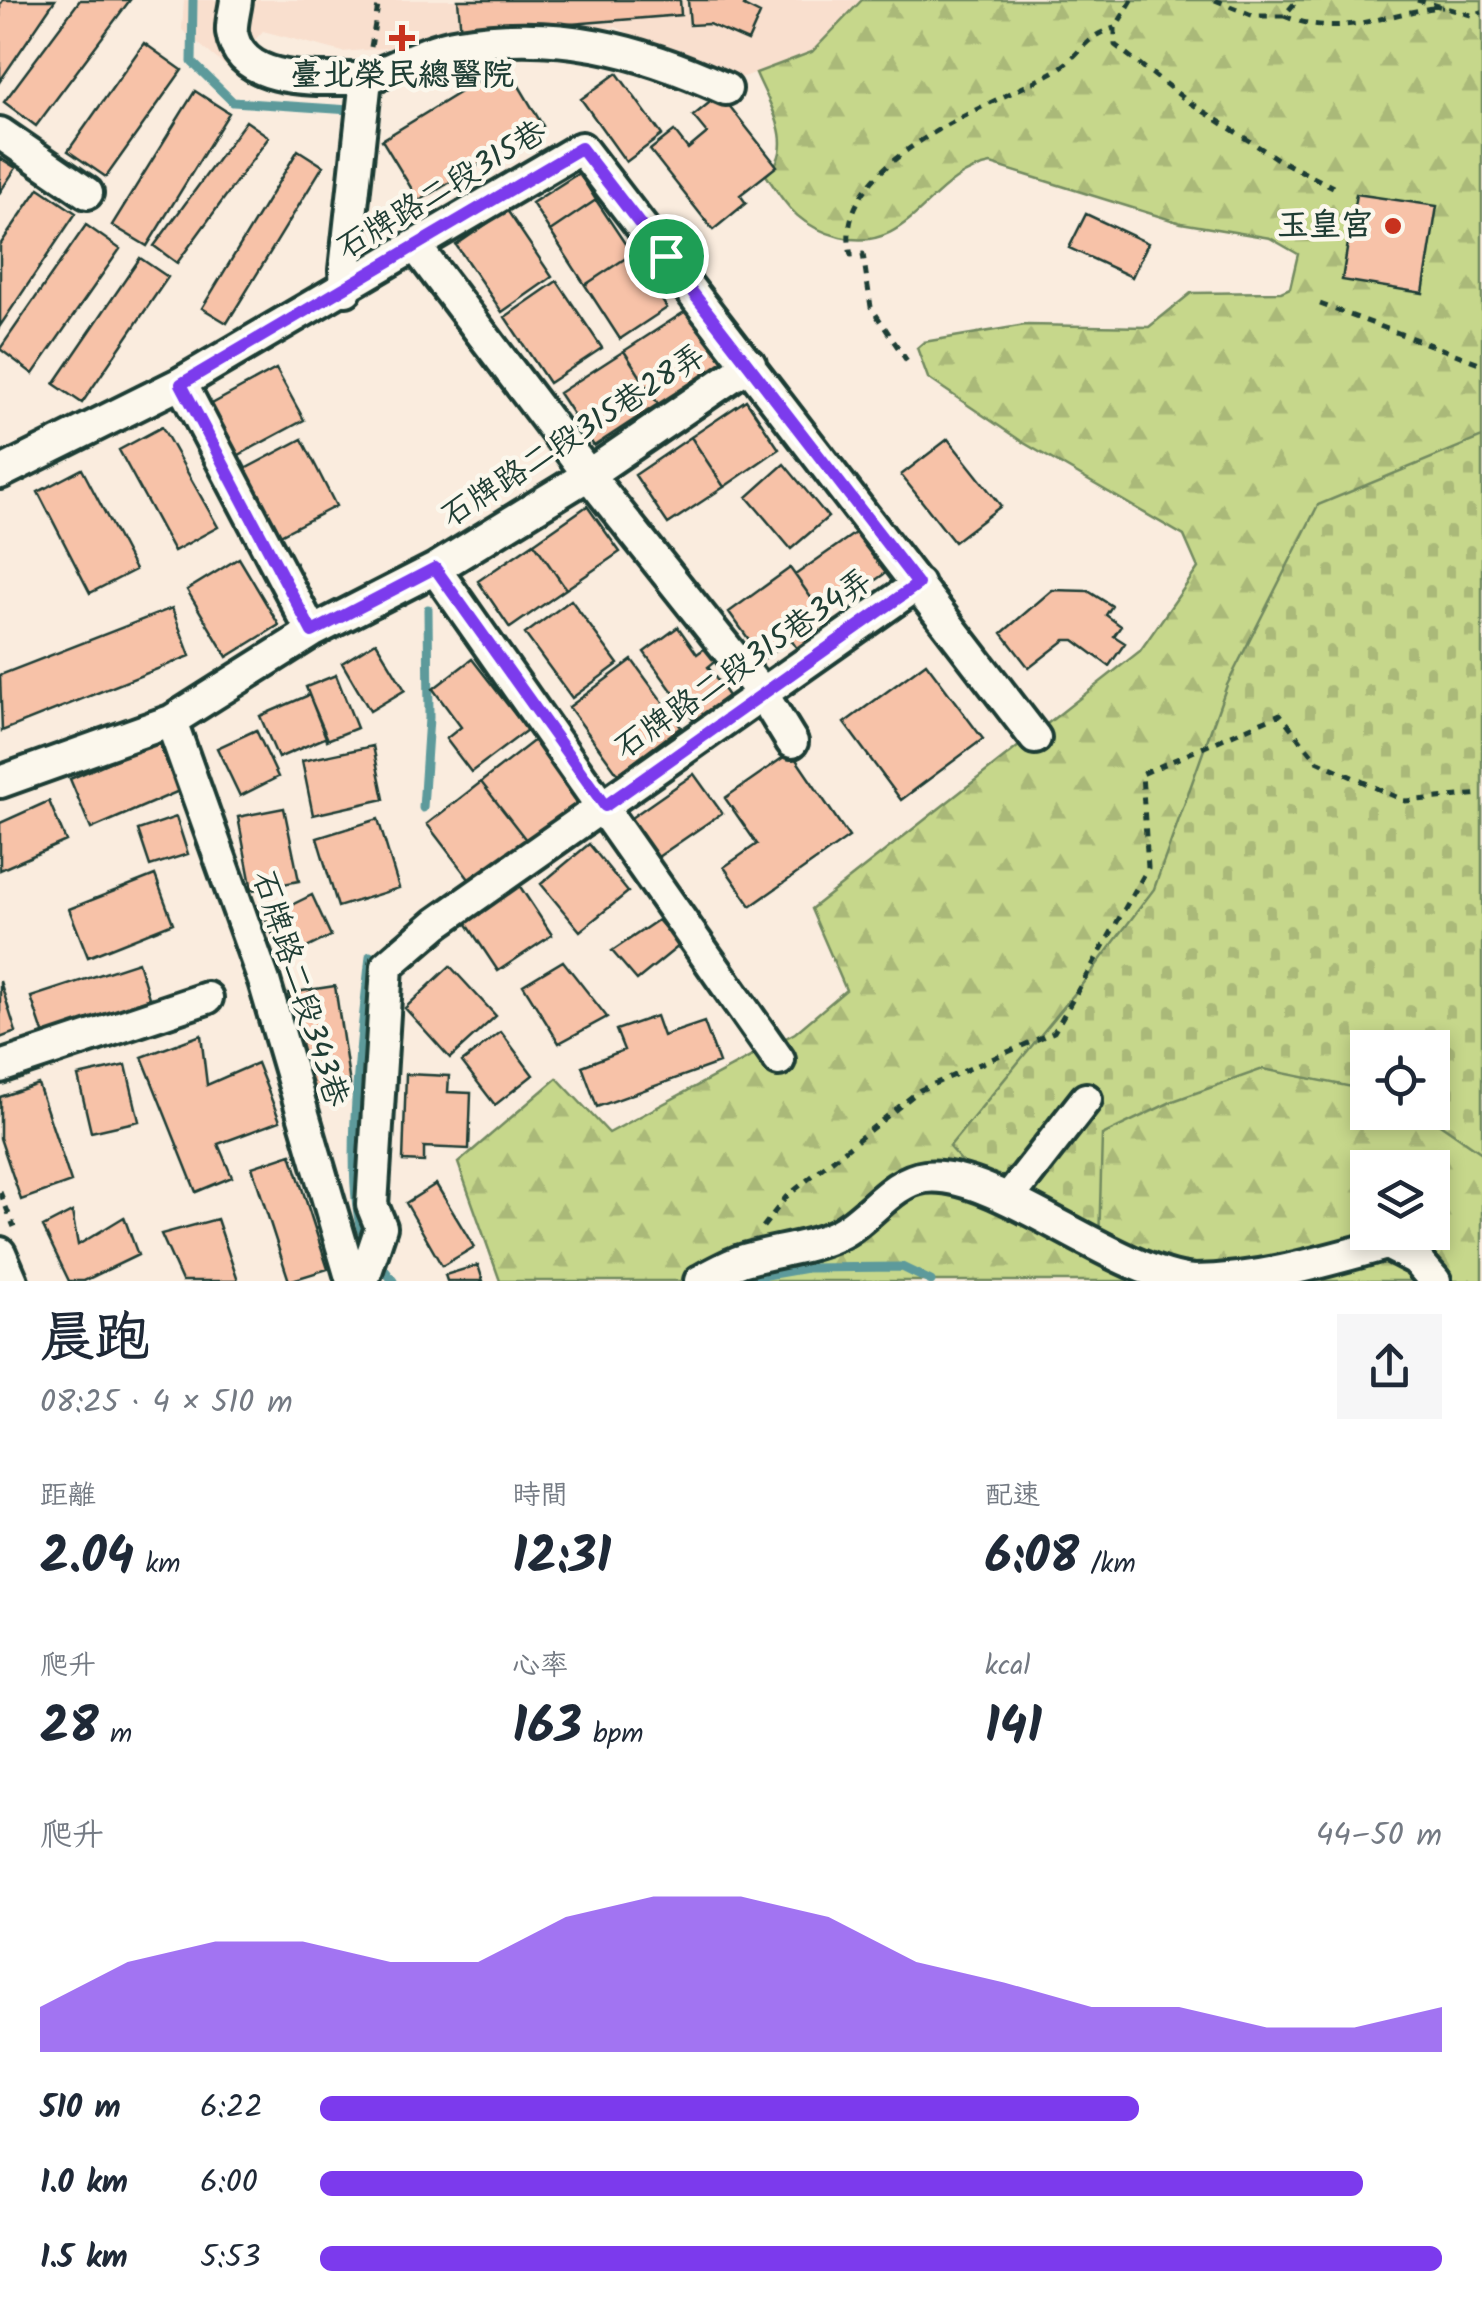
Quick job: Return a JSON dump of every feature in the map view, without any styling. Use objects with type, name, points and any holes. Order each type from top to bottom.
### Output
[{"type":"street","points":[[236,0],[232,35],[249,61],[276,75],[366,79],[457,44],[578,39],[663,61],[726,89]]},
{"type":"street","points":[[346,290],[344,270],[366,79]]},
{"type":"street","points":[[0,133],[88,193]]},
{"type":"street","name":"石牌路二段315巷","points":[[0,473],[181,384],[418,248],[581,148],[1035,738]]},
{"type":"street","points":[[418,248],[588,474],[762,693],[792,742]]},
{"type":"street","name":"石牌路二段315巷28弄","points":[[0,782],[170,721],[312,632],[423,575],[588,474],[750,364]]},
{"type":"street","points":[[181,384],[312,632]]},
{"type":"street","points":[[423,575],[605,806],[780,1060]]},
{"type":"street","name":"石牌路二段315巷34弄","points":[[363,1281],[381,1227],[372,1205],[387,966],[436,923],[918,584]]},
{"type":"street","name":"石牌路二段343巷","points":[[170,721],[264,980],[352,1281]]},
{"type":"street","points":[[0,1067],[207,998]]},
{"type":"street","points":[[1008,1200],[1086,1099]]},
{"type":"street","points":[[700,1281],[738,1262],[838,1235],[892,1193],[924,1176],[964,1183],[1008,1200],[1112,1254],[1191,1281],[1250,1280],[1387,1244],[1416,1259],[1435,1281]]},
{"type":"street","points":[[0,1254],[12,1281]]},
{"type":"path","points":[[366,79],[379,0]]},
{"type":"path","points":[[1132,0],[1115,28],[1115,45],[1186,100],[1280,160],[1333,186]]},
{"type":"path","points":[[1215,0],[1254,16],[1284,16],[1307,25],[1351,28],[1406,10],[1443,7]]},
{"type":"path","points":[[1284,16],[1296,0]]},
{"type":"path","points":[[1417,0],[1471,15],[1482,12]]},
{"type":"path","points":[[907,361],[870,307],[862,254],[851,255],[849,245],[851,217],[875,178],[957,116],[1054,72],[1070,62],[1094,32],[1115,28]]},
{"type":"path","points":[[1320,304],[1482,364]]},
{"type":"path","points":[[738,1262],[786,1196],[920,1090],[1054,1032],[1148,868],[1142,774],[1280,714],[1317,762],[1406,801],[1482,794]]},
{"type":"shaded area","name":"臺北榮民總醫院","points":[[184,0],[862,0],[812,52],[733,81],[616,27],[343,52],[263,31],[229,69],[182,30]]},
{"type":"green space","points":[[862,0],[1482,0],[1482,1281],[500,1281],[458,1163],[557,1078],[609,1133],[795,1033],[846,990],[811,909],[1140,651],[1198,568],[1184,536],[1024,443],[928,378],[917,348],[924,342],[1025,325],[1149,327],[1191,293],[1281,292],[1290,288],[1298,254],[1270,238],[1181,223],[991,164],[969,171],[951,183],[903,225],[885,235],[865,239],[840,237],[805,222],[766,175],[776,164],[781,139],[774,112],[756,73],[812,52]]},
{"type":"green space","points":[[1482,437],[1482,1153],[1449,1130],[1450,1030],[1350,1030],[1350,1087],[1263,1069],[1173,1101],[1102,1135],[1099,1246],[1018,1224],[949,1147],[1080,987],[1154,889],[1227,685],[1318,505]]},
{"type":"building","points":[[3,0],[55,0],[0,81],[0,5]]},
{"type":"building","points":[[80,0],[130,0],[36,126],[4,102]]},
{"type":"building","points":[[458,0],[680,0],[681,15],[461,33]]},
{"type":"building","points":[[688,0],[747,0],[744,6],[760,14],[748,41],[709,24],[690,25]]},
{"type":"building","points":[[144,43],[182,70],[106,177],[68,151]]},
{"type":"building","points":[[506,64],[543,126],[419,201],[382,140]]},
{"type":"building","points":[[617,73],[662,135],[626,162],[581,99]]},
{"type":"building","points":[[195,91],[229,113],[147,246],[112,225]]},
{"type":"building","points":[[720,94],[777,166],[740,195],[746,203],[713,230],[650,150],[674,131],[688,149],[707,133],[693,116]]},
{"type":"building","points":[[246,121],[269,137],[177,263],[154,246]]},
{"type":"building","points":[[298,150],[323,166],[227,323],[202,308]]},
{"type":"building","points":[[0,158],[16,168],[0,192]]},
{"type":"building","points":[[579,173],[596,200],[550,231],[532,203]]},
{"type":"building","points":[[39,188],[76,213],[0,326],[0,245]]},
{"type":"building","name":"玉皇宮","points":[[1356,194],[1437,206],[1423,293],[1342,280]]},
{"type":"building","points":[[596,200],[632,254],[585,285],[550,231]]},
{"type":"building","points":[[507,210],[552,277],[502,312],[456,245]]},
{"type":"building","points":[[1086,214],[1148,243],[1132,277],[1069,248]]},
{"type":"building","points":[[86,225],[120,249],[33,374],[0,349]]},
{"type":"building","points":[[632,254],[667,308],[620,339],[585,285]]},
{"type":"building","points":[[140,258],[168,277],[82,403],[54,384]]},
{"type":"building","points":[[557,281],[602,348],[549,383],[505,317]]},
{"type":"building","points":[[689,309],[723,362],[658,404],[624,351]]},
{"type":"building","points":[[624,351],[658,404],[594,446],[559,393]]},
{"type":"building","points":[[276,369],[304,420],[237,456],[210,405]]},
{"type":"building","points":[[746,400],[779,449],[724,487],[691,437]]},
{"type":"building","points":[[162,427],[218,527],[174,551],[119,450]]},
{"type":"building","points":[[691,437],[724,487],[668,524],[635,475]]},
{"type":"building","points":[[302,439],[336,506],[280,535],[245,469]]},
{"type":"building","points":[[948,439],[1001,506],[954,542],[901,475]]},
{"type":"building","points":[[784,464],[828,517],[791,549],[747,497]]},
{"type":"building","points":[[82,469],[135,570],[90,593],[38,492]]},
{"type":"building","points":[[587,506],[620,552],[566,589],[534,543]]},
{"type":"building","points":[[858,531],[887,572],[824,616],[795,575]]},
{"type":"building","points":[[534,543],[566,589],[510,628],[478,581]]},
{"type":"building","points":[[239,558],[279,625],[227,657],[187,590]]},
{"type":"building","points":[[790,568],[824,616],[803,631],[810,641],[798,650],[791,640],[763,659],[729,612]]},
{"type":"building","points":[[1052,590],[1088,591],[1112,606],[1106,615],[1121,626],[1114,636],[1125,643],[1109,666],[1074,640],[1065,640],[1029,668],[1002,633]]},
{"type":"building","points":[[571,600],[618,664],[572,698],[525,634]]},
{"type":"building","points":[[172,608],[190,656],[2,731],[0,675]]},
{"type":"building","points":[[678,627],[697,654],[709,645],[718,659],[708,667],[728,696],[694,721],[644,652]]},
{"type":"building","points":[[376,642],[405,690],[370,711],[342,663]]},
{"type":"building","points":[[472,659],[527,730],[471,772],[446,739],[461,727],[433,689]]},
{"type":"building","points":[[632,660],[681,727],[618,774],[569,707]]},
{"type":"building","points":[[926,663],[983,739],[901,800],[844,723]]},
{"type":"building","points":[[336,675],[357,728],[327,740],[306,687]]},
{"type":"building","points":[[309,695],[327,737],[278,758],[260,716]]},
{"type":"building","points":[[256,730],[278,777],[240,796],[217,748]]},
{"type":"building","points":[[536,739],[584,803],[530,845],[481,782]]},
{"type":"building","points":[[158,741],[179,791],[91,829],[70,779]]},
{"type":"building","points":[[373,746],[384,799],[313,815],[302,761]]},
{"type":"building","points":[[791,752],[849,837],[751,906],[724,867],[757,844],[725,798]]},
{"type":"building","points":[[694,774],[722,813],[655,859],[628,820]]},
{"type":"building","points":[[481,782],[530,845],[475,887],[427,824]]},
{"type":"building","points":[[49,801],[66,841],[0,870],[0,823]]},
{"type":"building","points":[[284,808],[299,881],[252,890],[238,817]]},
{"type":"building","points":[[176,817],[188,854],[150,866],[138,830]]},
{"type":"building","points":[[378,819],[399,888],[338,907],[317,838]]},
{"type":"building","points":[[589,844],[628,892],[580,931],[541,884]]},
{"type":"building","points":[[155,875],[173,923],[88,957],[69,909]]},
{"type":"building","points":[[513,876],[552,935],[498,971],[459,912]]},
{"type":"building","points":[[312,895],[331,936],[284,959],[265,918]]},
{"type":"building","points":[[658,920],[680,945],[637,980],[612,951]]},
{"type":"building","points":[[563,961],[607,1017],[559,1043],[523,985]]},
{"type":"building","points":[[138,962],[151,1004],[45,1039],[31,997]]},
{"type":"building","points":[[450,966],[496,1016],[450,1058],[405,1008]]},
{"type":"building","points":[[0,981],[16,1032],[0,1038]]},
{"type":"building","points":[[335,986],[350,1085],[303,1092],[289,993]]},
{"type":"building","points":[[656,1016],[663,1036],[704,1022],[719,1063],[597,1107],[582,1066],[624,1050],[616,1030]]},
{"type":"building","points":[[501,1032],[533,1075],[495,1105],[462,1062]]},
{"type":"building","points":[[201,1035],[207,1085],[257,1063],[280,1121],[218,1144],[232,1177],[196,1192],[142,1057]]},
{"type":"building","points":[[126,1065],[139,1121],[91,1132],[78,1076]]},
{"type":"building","points":[[406,1074],[449,1076],[448,1092],[471,1093],[469,1149],[424,1147],[424,1162],[403,1161]]},
{"type":"building","points":[[38,1084],[71,1182],[21,1200],[0,1138],[0,1097]]},
{"type":"building","points":[[291,1154],[328,1269],[289,1281],[252,1167]]},
{"type":"building","points":[[436,1184],[474,1247],[442,1266],[406,1203]]},
{"type":"building","points":[[72,1212],[78,1245],[124,1217],[138,1255],[84,1281],[69,1281],[43,1227]]},
{"type":"building","points":[[217,1219],[238,1281],[182,1281],[161,1234]]},
{"type":"building","points":[[478,1265],[483,1281],[447,1281],[445,1275]]},
{"type":"waterway","points":[[193,0],[192,62],[233,102],[350,110]]},
{"type":"waterway","points":[[423,808],[429,718],[428,609]]},
{"type":"waterway","points":[[365,1242],[358,1215],[354,1143],[370,956]]},
{"type":"waterway","points":[[376,1259],[393,1281]]},
{"type":"waterway","points":[[734,1281],[807,1268],[902,1267],[931,1281]]},
{"type":"place","name":"臺北榮民總醫院","points":[[402,38]]},
{"type":"place","name":"玉皇宮","points":[[1393,226]]},
{"type":"route","points":[[581,148],[666,256],[918,584],[605,806],[435,568],[312,632],[181,384],[581,148]]}]
